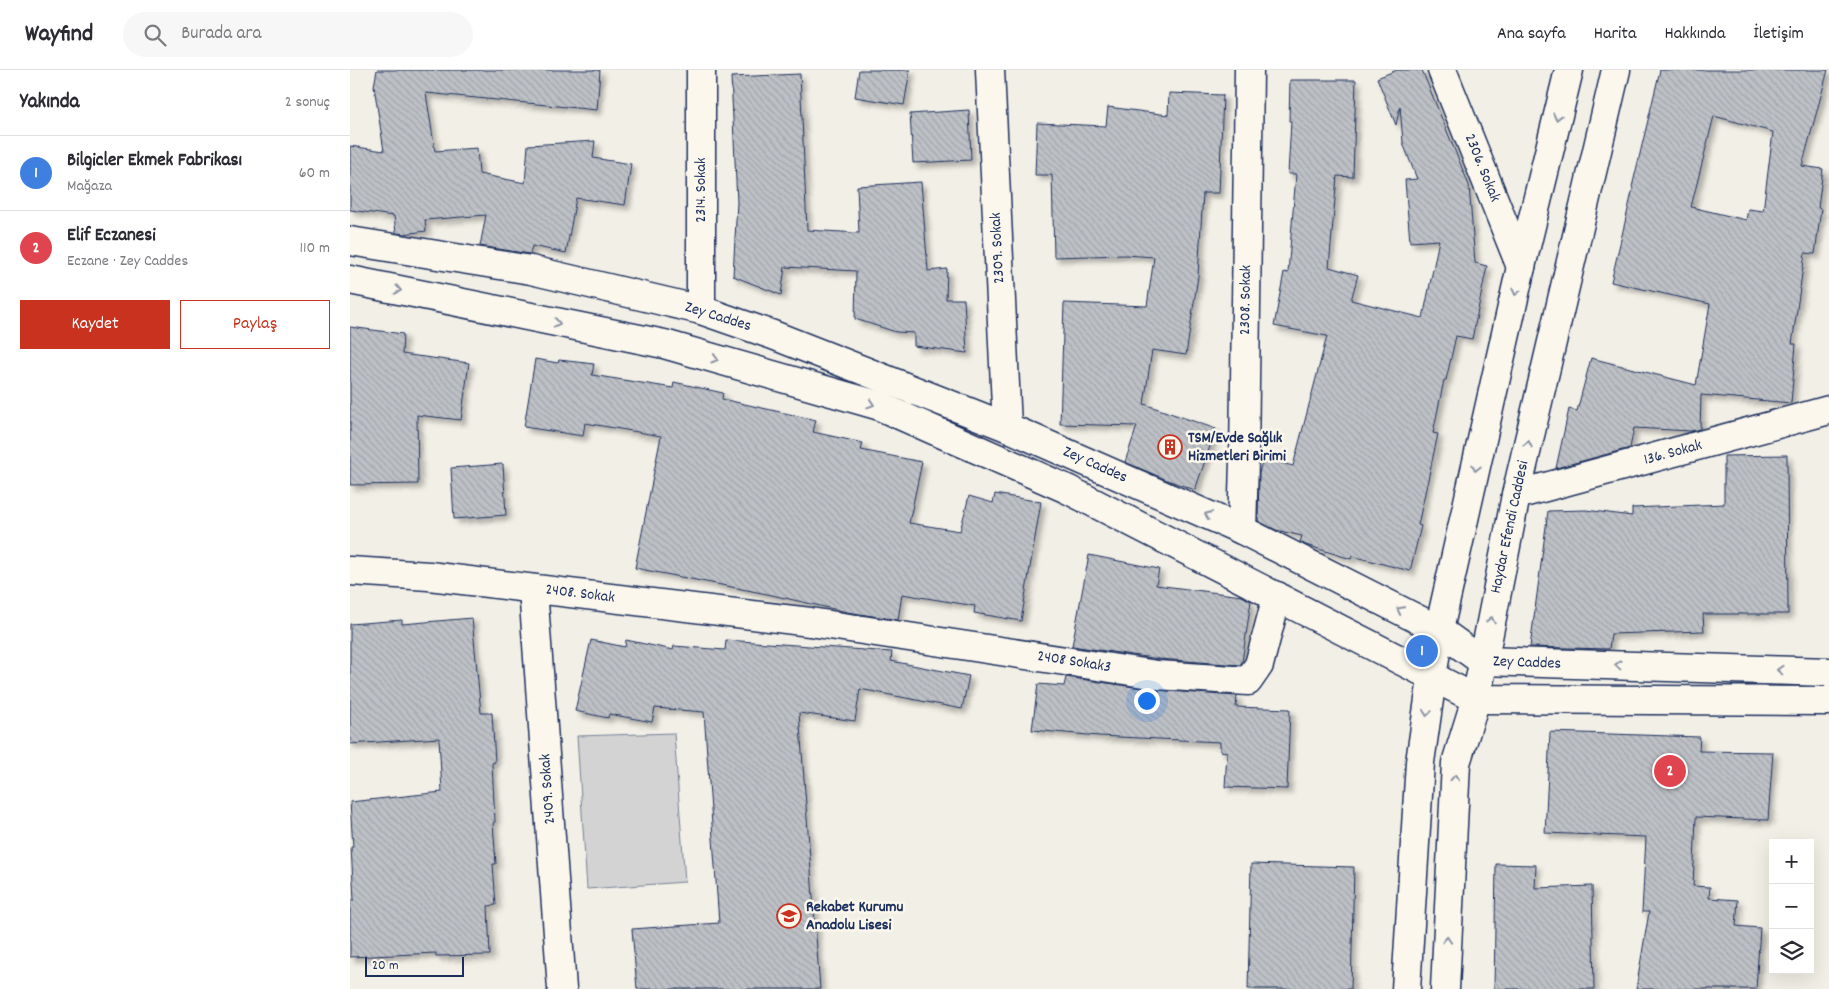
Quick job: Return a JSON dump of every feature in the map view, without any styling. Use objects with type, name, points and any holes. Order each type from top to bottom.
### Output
[{"type":"main road","name":"2314. Sokak","points":[[701,70],[701,310]]},
{"type":"main road","name":"2309. Sokak","points":[[990,70],[1007,426]]},
{"type":"main road","name":"2308. Sokak","points":[[1242,530],[1249,70]]},
{"type":"main road","name":"2306. Sokak","points":[[1442,70],[1521,266]]},
{"type":"main road","points":[[1406,989],[1420,762],[1439,630],[1521,266],[1569,70]]},
{"type":"main road","name":"Haydar Efendi Caddesi","points":[[1445,989],[1456,763],[1476,699],[1516,495],[1616,70]]},
{"type":"main road","name":"Zey Caddes","points":[[350,241],[531,270],[701,310],[773,335],[1007,426],[1242,530],[1439,630],[1482,661],[1829,672]]},
{"type":"main road","name":"Zey Caddes","points":[[350,280],[664,344],[876,405],[1067,489],[1476,699],[1829,701]]},
{"type":"main road","name":"136. Sokak","points":[[1516,495],[1829,410]]},
{"type":"main road","name":"2408. Sokak","points":[[350,571],[430,576],[810,622]]},
{"type":"main road","name":"2409. Sokak","points":[[534,588],[562,989]]},
{"type":"main road","name":"2408 Sokak3","points":[[810,622],[1157,675],[1248,682],[1259,665],[1277,596]]},
{"type":"shaded area","points":[[674,733],[685,882],[587,889],[577,736]]},
{"type":"building","points":[[377,70],[600,70],[597,110],[426,93],[435,151],[477,148],[479,174],[525,183],[528,145],[595,141],[593,158],[631,164],[625,205],[576,198],[566,253],[532,246],[530,254],[480,246],[486,215],[425,220],[426,231],[404,234],[396,233],[394,216],[350,210],[350,146],[384,151],[374,86]]},
{"type":"building","points":[[859,70],[910,70],[904,105],[855,97]]},
{"type":"building","points":[[1397,70],[1422,70],[1469,185],[1475,263],[1487,266],[1472,339],[1456,336],[1446,380],[1444,380],[1433,433],[1438,434],[1418,525],[1421,526],[1410,571],[1352,556],[1351,559],[1306,545],[1300,542],[1302,536],[1276,530],[1258,521],[1259,473],[1263,458],[1293,466],[1327,336],[1274,326],[1284,272],[1288,273],[1296,174],[1288,174],[1291,121],[1289,121],[1290,80],[1356,80],[1353,177],[1337,176],[1329,267],[1358,275],[1351,300],[1423,318],[1439,240],[1410,242],[1405,180],[1417,179],[1403,143],[1400,106],[1396,125],[1377,78]]},
{"type":"building","points":[[1660,70],[1828,70],[1802,166],[1823,169],[1818,208],[1821,209],[1815,254],[1805,253],[1792,344],[1796,344],[1791,403],[1701,395],[1700,429],[1691,431],[1634,428],[1630,448],[1556,468],[1569,409],[1577,411],[1591,358],[1696,385],[1710,304],[1611,282]],"holes":[[[1714,116],[1773,132],[1763,211],[1748,209],[1746,220],[1691,207]]]},
{"type":"building","points":[[800,74],[807,230],[859,233],[857,186],[921,182],[928,271],[947,269],[946,299],[964,299],[967,353],[914,346],[914,333],[896,332],[855,319],[856,271],[785,267],[781,295],[733,276],[737,202],[731,77]]},
{"type":"building","points":[[1169,93],[1223,95],[1219,193],[1203,193],[1198,276],[1186,355],[1152,350],[1144,404],[1216,429],[1195,490],[1125,462],[1137,426],[1060,424],[1064,303],[1147,306],[1154,257],[1126,255],[1054,257],[1052,175],[1035,175],[1037,123],[1106,126],[1108,107],[1168,115]]},
{"type":"building","points":[[969,110],[971,160],[913,163],[910,114]]},
{"type":"building","points":[[350,327],[403,334],[402,354],[469,363],[461,420],[417,415],[418,484],[350,485]]},
{"type":"building","points":[[535,359],[558,363],[559,360],[594,364],[592,375],[673,388],[674,382],[723,393],[722,399],[816,420],[813,432],[863,443],[861,450],[922,462],[909,523],[960,531],[969,496],[993,503],[995,494],[1041,502],[1021,621],[974,613],[975,606],[902,594],[898,620],[847,612],[635,568],[661,436],[585,423],[583,436],[524,427]]},
{"type":"building","points":[[1787,455],[1788,614],[1703,614],[1704,631],[1611,634],[1609,649],[1530,647],[1548,511],[1586,510],[1632,516],[1632,508],[1724,504],[1724,456]]},
{"type":"building","points":[[503,464],[506,515],[454,519],[451,468]]},
{"type":"building","points":[[1089,555],[1159,569],[1156,585],[1242,596],[1251,601],[1240,665],[1159,659],[1072,646]]},
{"type":"building","points":[[472,618],[481,713],[492,713],[495,762],[492,763],[496,864],[493,864],[496,905],[488,906],[490,955],[436,956],[436,953],[350,957],[350,900],[354,900],[350,802],[442,792],[439,738],[350,744],[350,624],[402,620],[402,624]]},
{"type":"building","points":[[591,640],[625,647],[626,640],[673,650],[674,646],[725,650],[726,640],[892,652],[891,661],[969,676],[962,709],[860,689],[855,721],[799,713],[820,989],[637,989],[632,929],[719,923],[704,712],[655,708],[652,722],[609,714],[608,718],[575,711]]},
{"type":"building","points":[[1066,677],[1155,690],[1237,696],[1236,707],[1290,709],[1287,789],[1225,787],[1227,752],[1220,751],[1220,742],[1099,736],[1032,730],[1038,684],[1064,686]]},
{"type":"building","points":[[1550,732],[1700,737],[1699,751],[1773,752],[1768,820],[1696,817],[1693,886],[1710,887],[1709,898],[1738,900],[1736,926],[1760,928],[1756,989],[1636,989],[1649,912],[1642,912],[1646,837],[1545,833]]},
{"type":"building","points":[[1251,864],[1354,867],[1351,989],[1248,989]]},
{"type":"building","points":[[1496,864],[1536,865],[1535,888],[1592,886],[1594,989],[1494,989]]},
{"type":"place","name":"TSM/Evde Sağlık Hizmetleri Birimi","points":[[1170,447]]},
{"type":"place","name":"Bilgicler Ekmek Fabrikası","points":[[1422,651]]},
{"type":"place","name":"Elif Eczanesi","points":[[1670,771]]},
{"type":"place","name":"Rekabet Kurumu Anadolu Lisesi","points":[[789,916]]}]
